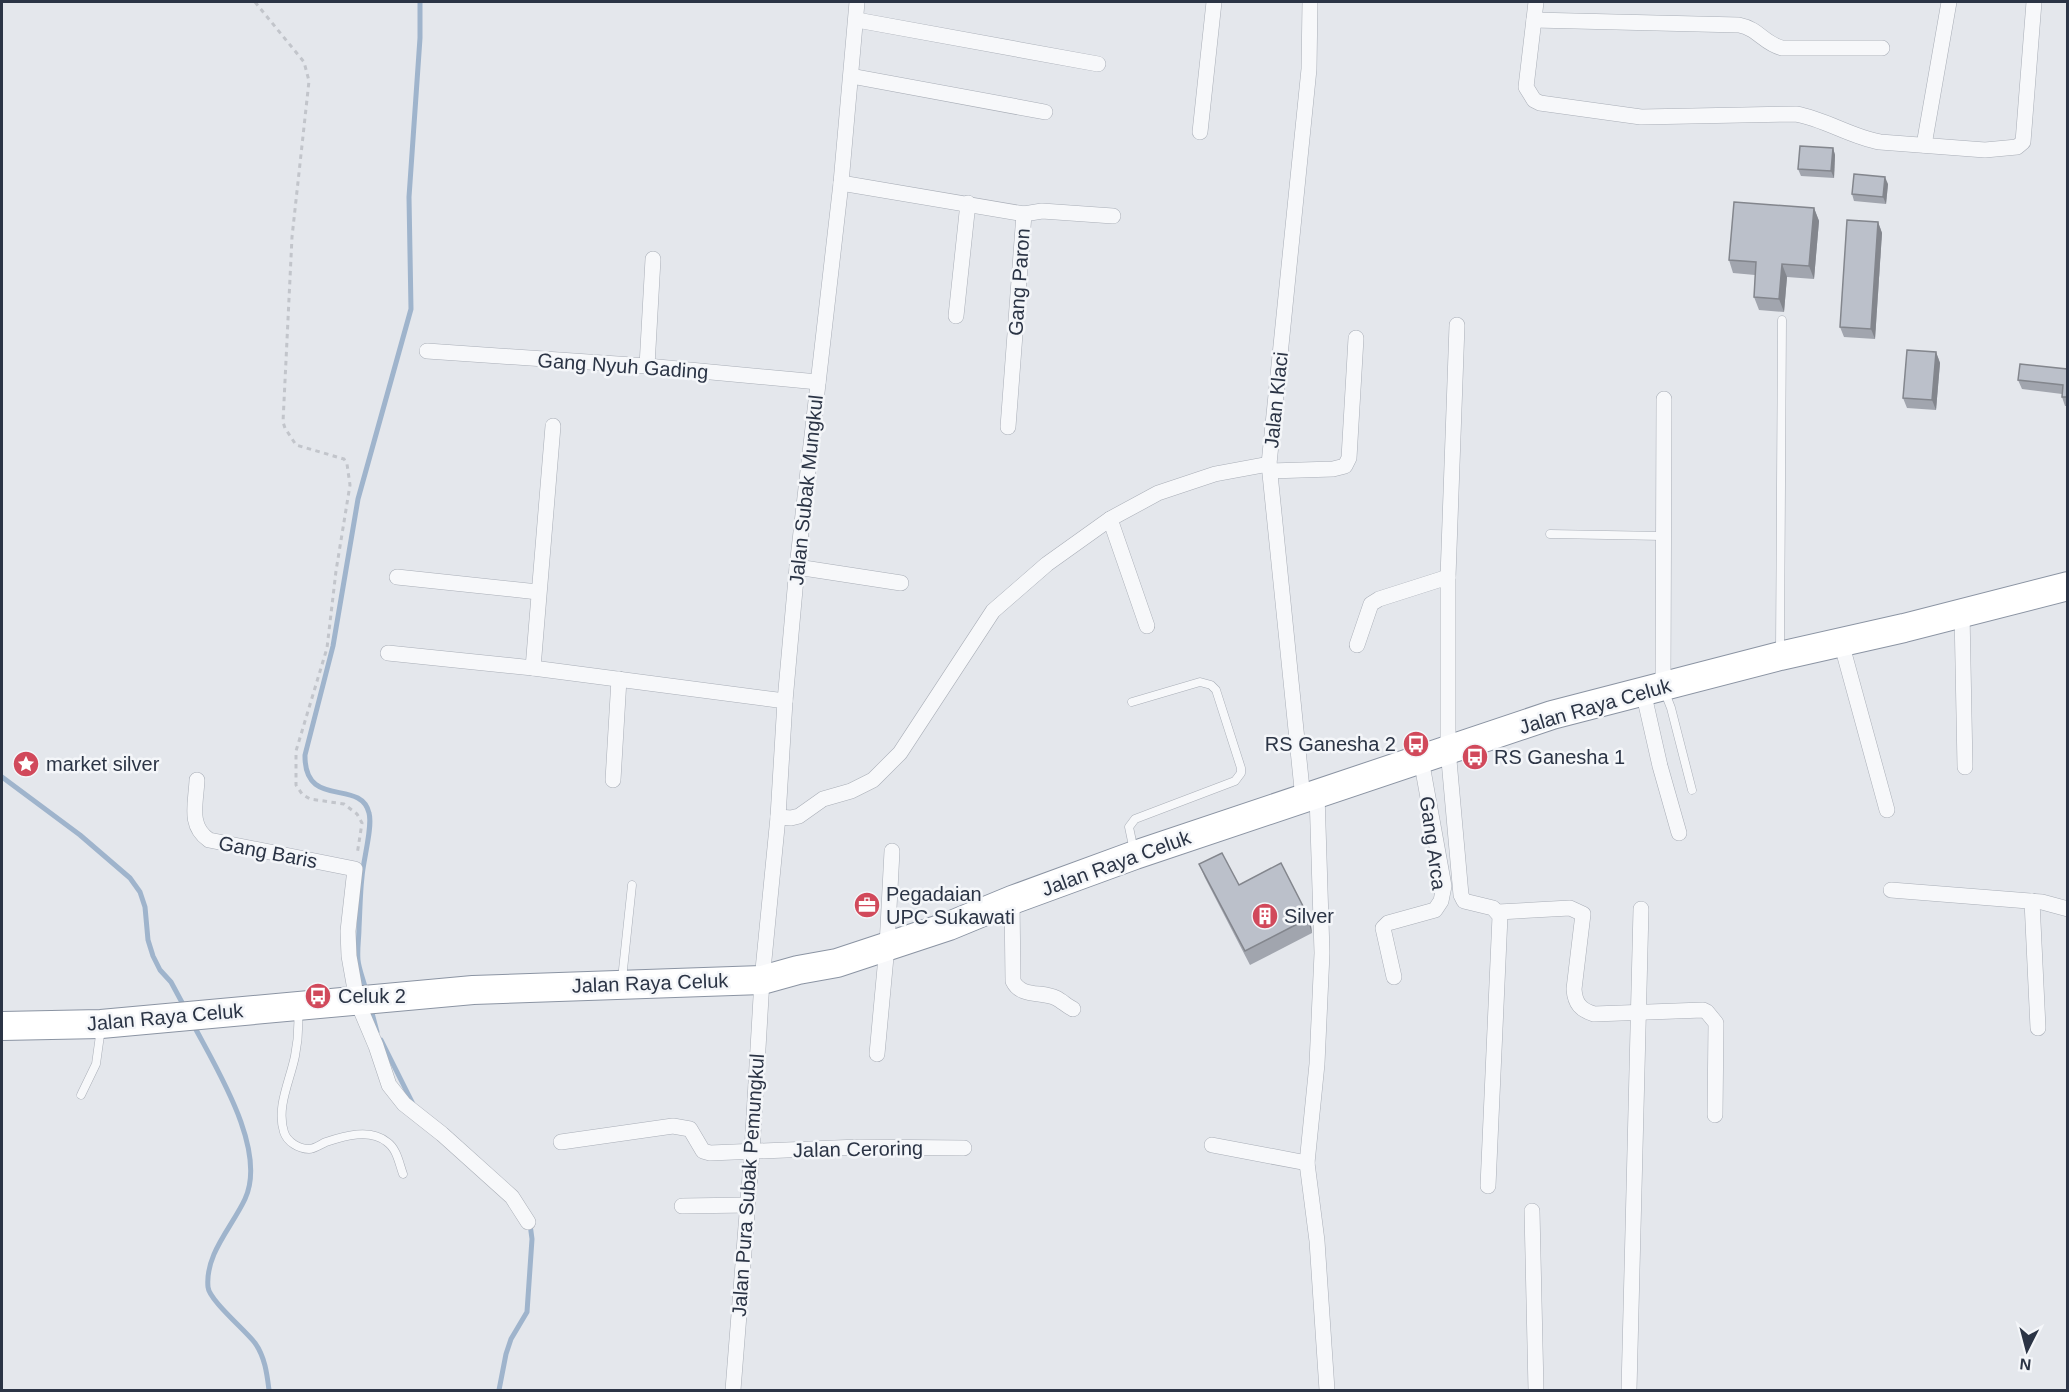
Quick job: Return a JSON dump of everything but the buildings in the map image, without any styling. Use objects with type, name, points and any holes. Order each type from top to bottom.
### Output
[{"type":"highway","name":"Jalan Raya Celuk","points":[[2,1026],[101,1024],[473,990],[622,983],[762,980],[837,963],[949,926],[1012,900],[1135,855],[1310,796],[1422,767],[1448,750],[1552,715],[1780,656],[1904,628],[2067,586]]},
{"type":"street","name":"Jalan Subak Mungkul","points":[[762,980],[778,817],[797,567],[841,183],[857,2]]},
{"type":"street","points":[[1200,132],[1214,2]]},
{"type":"street","name":"Jalan Klaci","points":[[1310,2],[1310,69],[1270,467],[1310,796],[1322,953],[1317,1064],[1307,1163],[1317,1241],[1327,1390]]},
{"type":"street","points":[[1536,2],[1526,87],[1534,100],[1540,104],[1641,117],[1796,114],[1807,116],[1864,139],[1985,150],[2017,147],[2023,142],[2034,2]]},
{"type":"street","points":[[1924,145],[1949,2]]},
{"type":"street","points":[[857,20],[1098,64]]},
{"type":"street","points":[[1534,20],[1739,25],[1747,26],[1759,33],[1769,45],[1782,48],[1882,48]]},
{"type":"street","points":[[851,75],[1045,112]]},
{"type":"street","name":"Gang Paron","points":[[841,183],[1024,214],[1008,427]]},
{"type":"street","points":[[956,316],[968,203]]},
{"type":"street","points":[[1024,214],[1042,211],[1113,216]]},
{"type":"street","points":[[647,366],[653,258]]},
{"type":"street","points":[[1457,325],[1448,577],[1448,750],[1461,895],[1468,903],[1498,912],[1570,908],[1583,914],[1584,921],[1574,989],[1579,1007],[1594,1014],[1703,1010],[1713,1017],[1716,1023],[1715,1115]]},
{"type":"street","points":[[778,817],[799,816],[823,799],[851,791],[873,780],[900,753],[993,611],[1047,564],[1110,519],[1158,493],[1215,474],[1270,467],[1333,470],[1345,466],[1349,458],[1356,338]]},
{"type":"street","name":"Gang Nyuh Gading","points":[[427,351],[647,366],[818,382]]},
{"type":"street","points":[[1664,399],[1663,536],[1653,689],[1660,766],[1679,833]]},
{"type":"street","points":[[533,668],[554,426]]},
{"type":"street","points":[[1110,519],[1147,626]]},
{"type":"street","points":[[797,567],[901,583]]},
{"type":"street","points":[[397,577],[538,592]]},
{"type":"street","points":[[1358,645],[1371,604],[1379,599],[1448,577]]},
{"type":"street","points":[[1962,612],[1965,767]]},
{"type":"street","points":[[1841,642],[1887,810]]},
{"type":"street","points":[[388,653],[533,668],[786,701]]},
{"type":"street","points":[[613,780],[619,679]]},
{"type":"street","name":"Gang Arca","points":[[1394,977],[1383,928],[1388,923],[1435,910],[1444,886],[1422,767]]},
{"type":"street","name":"Gang Baris","points":[[197,780],[195,821],[198,831],[209,840],[355,869]]},
{"type":"street","points":[[877,1054],[887,946],[892,851]]},
{"type":"street","points":[[355,869],[348,931],[349,956],[365,1000],[376,1046],[389,1085],[397,1097],[512,1197],[528,1222]]},
{"type":"street","points":[[1891,890],[2042,902],[2067,909]]},
{"type":"street","points":[[1012,900],[1013,975],[1016,986],[1023,991],[1055,998],[1073,1009]]},
{"type":"street","points":[[2032,901],[2038,1028]]},
{"type":"street","points":[[1629,1390],[1641,909]]},
{"type":"street","points":[[1488,1186],[1500,916],[1498,912]]},
{"type":"street","name":"Jalan Pura Subak Pemungkul","points":[[733,1390],[752,1151],[762,980]]},
{"type":"street","name":"Jalan Ceroring","points":[[561,1142],[683,1126],[690,1129],[703,1151],[710,1153],[859,1147],[964,1148]]},
{"type":"street","points":[[1212,1144],[1307,1163]]},
{"type":"street","points":[[682,1206],[748,1205]]},
{"type":"street","points":[[1532,1211],[1536,1390]]},
{"type":"lane","points":[[1780,656],[1782,320]]},
{"type":"lane","points":[[1550,534],[1663,536]]},
{"type":"lane","points":[[1132,702],[1200,682],[1211,685],[1216,690],[1241,768],[1241,773],[1235,781],[1135,819],[1129,827],[1129,833],[1135,855]]},
{"type":"lane","points":[[1653,689],[1671,708],[1692,790]]},
{"type":"lane","points":[[622,983],[632,885]]},
{"type":"lane","points":[[298,1005],[299,1027],[295,1057],[281,1113],[285,1134],[293,1145],[309,1149],[342,1136],[368,1134],[387,1141],[396,1154],[403,1174]]},
{"type":"lane","points":[[81,1095],[96,1064],[101,1024]]},
{"type":"path","points":[[255,2],[304,62],[309,81],[292,237],[283,422],[296,445],[344,459],[350,485],[336,571],[327,648],[296,751],[296,785],[302,794],[310,799],[344,804],[361,818],[355,869]]},
{"type":"waterway","points":[[366,991],[358,952],[361,883],[370,826],[369,813],[364,803],[355,797],[323,788],[313,782],[307,772],[305,755],[333,646],[358,499],[411,309],[409,197],[420,38],[420,2]]},
{"type":"waterway","points":[[2,777],[80,835],[130,878],[140,892],[145,907],[148,940],[153,956],[185,1008]]},
{"type":"waterway","points":[[371,1009],[377,1032]]},
{"type":"waterway","points":[[193,1024],[226,1086],[245,1134],[250,1157],[250,1179],[245,1199],[215,1252],[208,1275],[208,1287],[214,1299],[258,1348],[265,1366],[269,1390]]},
{"type":"waterway","points":[[381,1040],[413,1104]]},
{"type":"waterway","points":[[499,1390],[511,1339],[527,1312],[532,1239],[530,1224]]},
{"type":"place","name":"RS Ganesha 2","points":[[1416,744]]},
{"type":"place","name":"RS Ganesha 1","points":[[1475,757]]},
{"type":"place","name":"market silver","points":[[26,764]]},
{"type":"place","name":"Pegadaian UPC Sukawati","points":[[867,905]]},
{"type":"place","name":"Silver","points":[[1265,916]]},
{"type":"place","name":"Celuk 2","points":[[318,996]]}]
